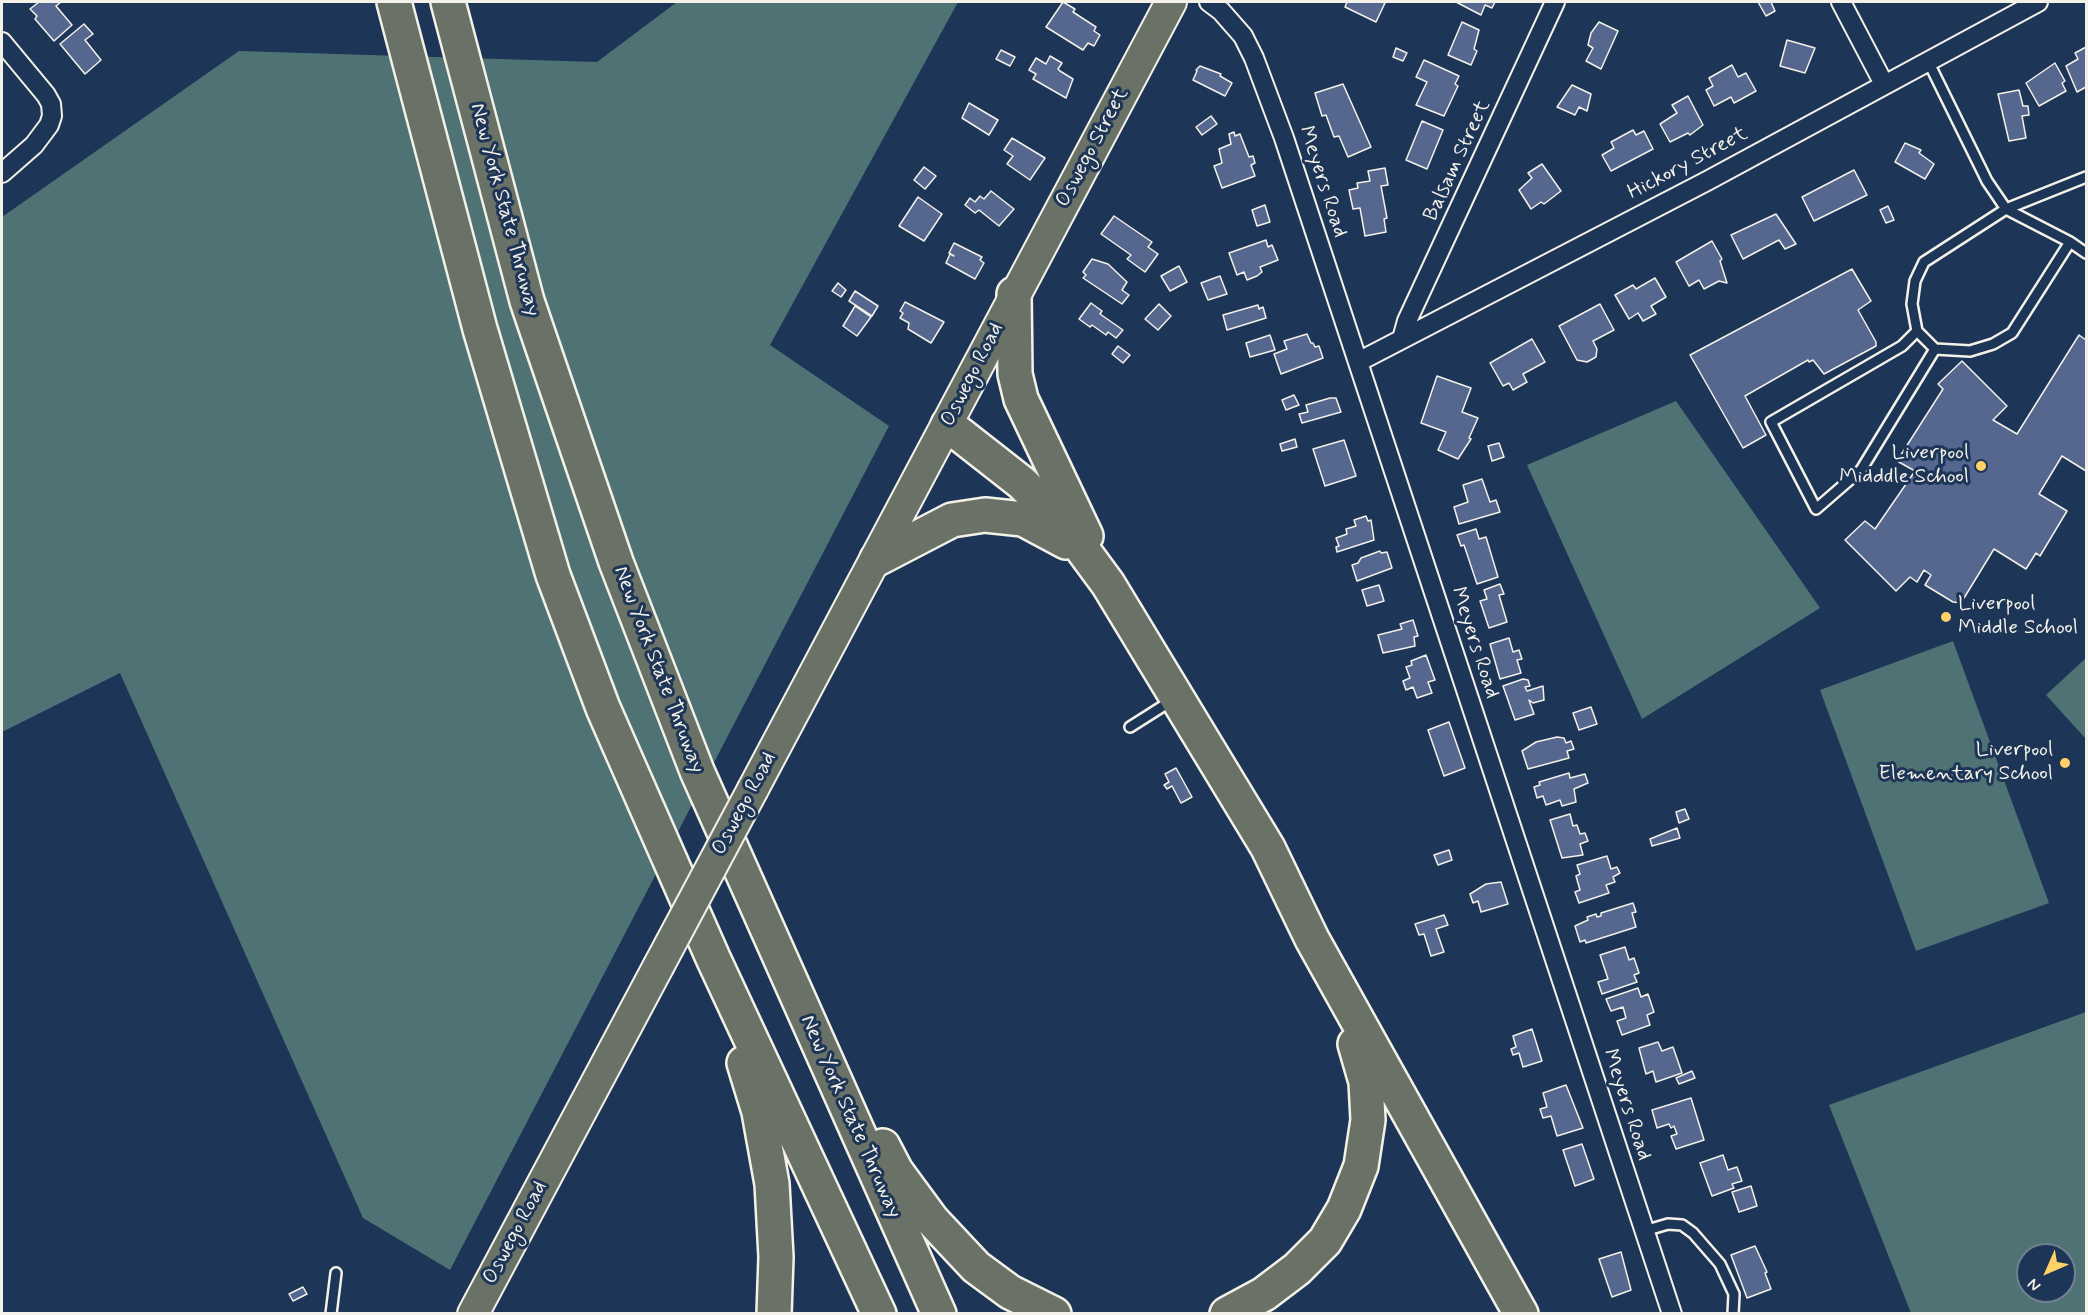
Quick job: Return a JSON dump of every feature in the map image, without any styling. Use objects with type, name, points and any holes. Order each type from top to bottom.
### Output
[{"type":"highway","points":[[394,2],[480,329],[553,575],[603,708],[713,958],[879,1314]]},
{"type":"highway","name":"New York State Thruway","points":[[448,2],[527,302],[616,562],[697,771],[939,1314]]},
{"type":"highway","points":[[1014,294],[1015,374],[1021,399],[1108,584]]},
{"type":"highway","points":[[948,425],[1022,483],[1066,527],[1108,584],[1268,848],[1312,939],[1521,1314]]},
{"type":"highway","points":[[877,559],[952,520],[985,515],[1023,519],[1056,535],[1108,584]]},
{"type":"highway","points":[[1212,753],[1249,844],[1355,1044],[1506,1314]]},
{"type":"highway","points":[[713,958],[759,1112],[772,1184],[776,1257],[774,1314]]},
{"type":"highway","points":[[796,997],[819,1028],[896,1171],[932,1220],[976,1267],[1010,1293],[1054,1314]]},
{"type":"highway","points":[[1227,1314],[1264,1294],[1298,1269],[1325,1240],[1344,1209],[1360,1166],[1368,1120],[1366,1082],[1355,1044]]},
{"type":"main road","name":"Oswego Street","points":[[1014,294],[1171,2]]},
{"type":"main road","name":"Oswego Road","points":[[473,1314],[877,559],[1014,294]]},
{"type":"street","name":"Meyers Road","points":[[1209,2],[1221,11],[1243,36],[1254,58],[1284,138],[1672,1314]]},
{"type":"street","name":"Balsam Street","points":[[1402,339],[1407,321],[1555,2]]},
{"type":"street","points":[[1841,2],[1884,84]]},
{"type":"street","name":"Hickory Street","points":[[1358,362],[1696,186],[2038,2]]},
{"type":"street","points":[[2,42],[51,104],[50,120],[34,145],[2,173]]},
{"type":"lane","points":[[1928,61],[1987,181],[2006,209],[2086,253]]},
{"type":"lane","points":[[2070,243],[2012,333],[1993,344],[1970,351],[1935,349],[1917,331],[1912,304],[1915,281],[1924,262],[2006,209],[2086,177]]},
{"type":"lane","points":[[1917,331],[1902,346],[1771,422],[1816,509],[1861,470],[1935,349]]},
{"type":"lane","points":[[1130,727],[1178,697]]},
{"type":"lane","points":[[1644,1231],[1668,1224],[1682,1225],[1693,1233],[1720,1264],[1734,1294],[1733,1314]]},
{"type":"lane","points":[[331,1314],[336,1273]]},
{"type":"green space","points":[[677,2],[958,2],[770,345],[889,426],[450,1270],[363,1218],[120,673],[2,732],[2,217],[239,51],[597,62]]},
{"type":"green space","points":[[1676,401],[1820,608],[1642,719],[1527,465]]},
{"type":"green space","points":[[1953,641],[2049,903],[1916,951],[1820,690]]},
{"type":"green space","points":[[2086,658],[2086,739],[2046,695]]},
{"type":"green space","points":[[2086,1012],[2086,1313],[1911,1313],[1829,1105]]},
{"type":"building","points":[[39,2],[61,2],[56,6],[72,25],[54,41],[35,19],[37,16],[30,9]]},
{"type":"building","points":[[1063,2],[1075,9],[1073,12],[1096,27],[1094,31],[1100,35],[1094,46],[1088,43],[1083,50],[1046,27]]},
{"type":"building","points":[[1347,2],[1385,3],[1376,22],[1345,7]]},
{"type":"building","points":[[1456,2],[1495,2],[1492,8],[1485,5],[1481,15]]},
{"type":"building","points":[[1758,2],[1771,2],[1775,11],[1766,16]]},
{"type":"building","points":[[1462,22],[1479,30],[1474,49],[1477,51],[1471,65],[1448,55]]},
{"type":"building","points":[[1599,22],[1618,31],[1601,69],[1586,61],[1593,48],[1588,45],[1591,33]]},
{"type":"building","points":[[84,24],[93,34],[85,40],[101,60],[85,74],[60,44]]},
{"type":"building","points":[[1787,40],[1815,48],[1805,73],[1780,66]]},
{"type":"building","points":[[2086,47],[2086,87],[2077,92],[2066,66],[2078,59],[2075,53]]},
{"type":"building","points":[[1396,48],[1407,53],[1403,61],[1393,57]]},
{"type":"building","points":[[1001,50],[1015,57],[1010,66],[996,59]]},
{"type":"building","points":[[1050,56],[1062,63],[1058,69],[1060,71],[1073,79],[1066,98],[1033,79],[1036,74],[1029,70],[1036,58],[1046,64]]},
{"type":"building","points":[[1424,60],[1459,76],[1455,84],[1458,86],[1444,116],[1416,105],[1427,82],[1416,77]]},
{"type":"building","points":[[2055,63],[2065,81],[2062,83],[2066,91],[2039,106],[2026,83]]},
{"type":"building","points":[[1732,65],[1738,77],[1746,73],[1756,91],[1734,103],[1731,97],[1714,106],[1706,90],[1713,86],[1709,78]]},
{"type":"building","points":[[1200,66],[1221,74],[1220,76],[1232,83],[1225,96],[1193,80]]},
{"type":"building","points":[[1343,84],[1371,147],[1348,157],[1339,136],[1334,137],[1326,115],[1322,116],[1315,93]]},
{"type":"building","points":[[1572,85],[1591,94],[1587,111],[1579,107],[1575,115],[1557,107]]},
{"type":"building","points":[[2019,90],[2023,106],[2028,106],[2029,115],[2022,116],[2026,138],[2009,141],[1998,94]]},
{"type":"building","points":[[1688,96],[1703,125],[1690,135],[1688,133],[1670,142],[1660,124],[1677,113],[1672,105]]},
{"type":"building","points":[[969,103],[998,120],[989,135],[962,118]]},
{"type":"building","points":[[1211,116],[1217,124],[1202,135],[1196,127]]},
{"type":"building","points":[[1422,121],[1443,130],[1427,169],[1406,160]]},
{"type":"building","points":[[1633,130],[1636,135],[1644,131],[1653,149],[1611,171],[1602,155],[1614,148],[1611,142]]},
{"type":"building","points":[[1234,132],[1235,136],[1240,134],[1249,157],[1253,156],[1255,163],[1251,165],[1255,176],[1222,188],[1214,166],[1222,163],[1219,149],[1231,144],[1229,134]]},
{"type":"building","points":[[1012,138],[1045,158],[1030,180],[1007,164],[1013,156],[1004,150]]},
{"type":"building","points":[[1905,143],[1921,150],[1919,153],[1934,164],[1925,179],[1895,162]]},
{"type":"building","points":[[1542,164],[1561,191],[1544,204],[1541,202],[1531,209],[1519,190],[1532,178],[1528,173]]},
{"type":"building","points":[[924,167],[936,176],[925,189],[914,180]]},
{"type":"building","points":[[1385,168],[1388,185],[1381,186],[1387,218],[1384,219],[1386,232],[1365,236],[1360,208],[1353,209],[1349,190],[1358,188],[1357,183],[1370,181],[1368,171]]},
{"type":"building","points":[[1854,170],[1867,195],[1814,221],[1802,197]]},
{"type":"building","points":[[991,191],[1014,209],[999,226],[979,210],[975,213],[965,205],[970,198],[975,202],[980,196],[984,199]]},
{"type":"building","points":[[918,197],[942,214],[924,241],[899,226]]},
{"type":"building","points":[[1265,205],[1270,222],[1257,226],[1252,210]]},
{"type":"building","points":[[1888,206],[1894,220],[1886,223],[1880,210]]},
{"type":"building","points":[[1776,214],[1796,244],[1785,249],[1779,240],[1743,259],[1731,235]]},
{"type":"building","points":[[1114,216],[1152,242],[1148,247],[1158,254],[1145,272],[1127,259],[1131,255],[1101,234]]},
{"type":"building","points":[[1266,240],[1268,247],[1272,245],[1278,260],[1260,267],[1262,272],[1247,280],[1244,272],[1237,275],[1229,253]]},
{"type":"building","points":[[1712,241],[1722,259],[1720,261],[1727,283],[1719,281],[1704,289],[1699,280],[1689,286],[1676,262]]},
{"type":"building","points":[[954,243],[982,257],[980,260],[984,263],[975,279],[946,263],[950,254],[954,256],[949,253]]},
{"type":"building","points":[[1092,259],[1108,264],[1127,282],[1122,290],[1129,295],[1122,304],[1083,278],[1086,275],[1083,272]]},
{"type":"building","points":[[1179,266],[1187,282],[1170,291],[1161,276]]},
{"type":"building","points":[[1852,269],[1871,301],[1858,310],[1876,346],[1824,374],[1813,360],[1809,362],[1808,360],[1745,396],[1766,435],[1743,448],[1690,355]]},
{"type":"building","points":[[1220,276],[1227,294],[1208,300],[1201,283]]},
{"type":"building","points":[[1655,278],[1666,297],[1651,306],[1656,314],[1643,321],[1638,313],[1629,319],[1615,295],[1633,285],[1636,289]]},
{"type":"building","points":[[838,283],[846,290],[841,297],[832,291]]},
{"type":"building","points":[[855,291],[878,306],[872,316],[849,301]]},
{"type":"building","points":[[905,302],[944,322],[931,343],[908,329],[909,323],[900,318],[903,313],[900,311]]},
{"type":"building","points":[[1091,303],[1102,311],[1100,314],[1123,330],[1116,338],[1108,332],[1106,335],[1092,325],[1090,327],[1079,319]]},
{"type":"building","points":[[1159,304],[1171,316],[1158,330],[1145,319]]},
{"type":"building","points":[[1600,304],[1614,330],[1593,341],[1597,349],[1596,357],[1587,362],[1577,360],[1559,326]]},
{"type":"building","points":[[1258,305],[1259,309],[1263,307],[1266,318],[1227,330],[1223,315]]},
{"type":"building","points":[[855,306],[871,317],[857,336],[843,326]]},
{"type":"building","points":[[1307,334],[1315,347],[1319,346],[1323,358],[1281,374],[1274,354],[1287,349],[1284,341]]},
{"type":"building","points":[[1270,335],[1275,350],[1250,357],[1246,343]]},
{"type":"building","name":"Liverpool Midddle School","points":[[2079,335],[2086,340],[2086,471],[2062,456],[2039,494],[2067,511],[2040,556],[2036,553],[2026,569],[1994,549],[1961,603],[1953,602],[1925,585],[1931,575],[1924,570],[1917,582],[1910,577],[1896,591],[1845,540],[1865,521],[1875,529],[1915,471],[1897,461],[1943,389],[1938,384],[1962,361],[2007,406],[1993,420],[2017,434]]},
{"type":"building","points":[[1532,339],[1545,362],[1523,374],[1527,382],[1513,390],[1509,383],[1503,386],[1490,363]]},
{"type":"building","points":[[1118,346],[1130,355],[1123,363],[1112,354]]},
{"type":"building","points":[[1437,376],[1471,388],[1462,412],[1478,418],[1469,438],[1471,439],[1458,459],[1438,450],[1446,432],[1421,423]]},
{"type":"building","points":[[1294,395],[1299,405],[1286,410],[1282,400]]},
{"type":"building","points":[[1336,398],[1341,412],[1302,423],[1299,414],[1308,412],[1306,405]]},
{"type":"building","points":[[1295,439],[1297,447],[1282,451],[1280,444]]},
{"type":"building","points":[[1344,440],[1356,476],[1325,486],[1313,449]]},
{"type":"building","points":[[1499,443],[1504,457],[1492,461],[1488,446]]},
{"type":"building","points":[[1482,479],[1490,502],[1496,500],[1500,512],[1459,524],[1454,507],[1468,502],[1463,485]]},
{"type":"building","points":[[1366,516],[1368,521],[1371,520],[1374,540],[1337,552],[1336,547],[1339,546],[1336,538],[1347,534],[1346,529],[1356,526],[1354,520]]},
{"type":"building","points":[[1476,529],[1479,539],[1486,537],[1498,577],[1477,584],[1464,545],[1461,546],[1457,535]]},
{"type":"building","points":[[1380,551],[1381,553],[1387,552],[1392,568],[1357,581],[1352,565],[1358,563],[1361,558]]},
{"type":"building","points":[[1500,584],[1504,594],[1499,595],[1507,622],[1489,628],[1480,601],[1487,599],[1484,590]]},
{"type":"building","points":[[1379,585],[1384,601],[1367,606],[1362,590]]},
{"type":"building","points":[[1413,620],[1418,636],[1414,637],[1415,646],[1383,653],[1378,635],[1402,629],[1400,624]]},
{"type":"building","points":[[1509,638],[1513,652],[1519,650],[1522,659],[1517,660],[1521,673],[1500,679],[1490,644]]},
{"type":"building","points":[[1426,655],[1435,680],[1428,682],[1432,693],[1417,698],[1413,687],[1406,690],[1403,681],[1410,678],[1406,667],[1412,665],[1411,661]]},
{"type":"building","points":[[1523,679],[1528,680],[1530,686],[1525,687],[1527,691],[1543,686],[1544,700],[1533,703],[1529,700],[1534,714],[1515,720],[1503,686]]},
{"type":"building","points":[[1591,707],[1597,724],[1579,730],[1573,713]]},
{"type":"building","points":[[1449,722],[1465,768],[1444,776],[1428,730]]},
{"type":"building","points":[[1557,737],[1564,738],[1566,743],[1571,741],[1574,749],[1567,751],[1569,758],[1528,769],[1522,751],[1536,742]]},
{"type":"building","points":[[1176,768],[1192,797],[1181,803],[1172,786],[1167,789],[1164,785],[1169,782],[1165,774]]},
{"type":"building","points":[[1569,773],[1570,778],[1585,774],[1588,783],[1574,789],[1576,802],[1562,806],[1560,800],[1546,805],[1543,796],[1537,798],[1534,787],[1540,785],[1539,782]]},
{"type":"building","points":[[1685,809],[1689,819],[1679,823],[1676,812]]},
{"type":"building","points":[[1570,814],[1573,826],[1577,825],[1580,834],[1585,833],[1588,841],[1580,844],[1583,855],[1562,858],[1550,820]]},
{"type":"building","points":[[1677,828],[1680,838],[1652,846],[1650,839]]},
{"type":"building","points":[[1449,850],[1452,860],[1438,865],[1434,855]]},
{"type":"building","points":[[1607,856],[1611,869],[1617,867],[1620,873],[1613,877],[1615,882],[1606,885],[1609,893],[1579,903],[1575,892],[1580,890],[1576,876],[1580,874],[1577,865]]},
{"type":"building","points":[[1501,882],[1508,904],[1481,912],[1478,901],[1473,903],[1470,894],[1486,884]]},
{"type":"building","points":[[1633,903],[1636,912],[1632,913],[1636,927],[1586,943],[1585,940],[1580,942],[1575,926],[1588,920],[1587,917],[1596,914],[1597,917],[1601,916],[1601,913]]},
{"type":"building","points":[[1444,915],[1448,925],[1436,929],[1444,952],[1431,956],[1424,934],[1419,935],[1415,924]]},
{"type":"building","points":[[1625,947],[1629,960],[1634,958],[1639,973],[1634,975],[1637,982],[1602,994],[1598,982],[1608,979],[1600,955]]},
{"type":"building","points":[[1638,988],[1641,997],[1648,994],[1654,1012],[1647,1015],[1650,1025],[1622,1035],[1617,1021],[1626,1018],[1623,1007],[1611,1011],[1606,999]]},
{"type":"building","points":[[1532,1029],[1542,1061],[1523,1067],[1519,1053],[1513,1055],[1511,1049],[1516,1047],[1513,1036]]},
{"type":"building","points":[[1658,1042],[1662,1051],[1673,1047],[1682,1073],[1656,1082],[1653,1071],[1646,1074],[1639,1048]]},
{"type":"building","points":[[1692,1071],[1695,1078],[1679,1084],[1676,1078]]},
{"type":"building","points":[[1566,1085],[1583,1128],[1557,1136],[1551,1116],[1543,1118],[1540,1109],[1547,1107],[1543,1093]]},
{"type":"building","points":[[1691,1098],[1704,1140],[1676,1149],[1671,1136],[1677,1134],[1674,1126],[1671,1128],[1669,1124],[1657,1128],[1652,1110]]},
{"type":"building","points":[[1582,1144],[1594,1179],[1575,1186],[1563,1150]]},
{"type":"building","points":[[1723,1155],[1728,1170],[1737,1167],[1742,1181],[1732,1184],[1734,1188],[1712,1196],[1700,1163]]},
{"type":"building","points":[[1751,1186],[1757,1206],[1739,1212],[1732,1192]]},
{"type":"building","points":[[1755,1246],[1767,1272],[1765,1273],[1771,1289],[1747,1298],[1731,1255]]},
{"type":"building","points":[[1621,1252],[1631,1290],[1612,1297],[1599,1259]]},
{"type":"building","points":[[303,1287],[307,1294],[293,1301],[289,1294]]},
{"type":"place","name":"Liverpool Midddle School","points":[[1981,466]]},
{"type":"place","name":"Liverpool Middle School","points":[[1946,617]]},
{"type":"place","name":"Liverpool Elementary School","points":[[2065,763]]}]
